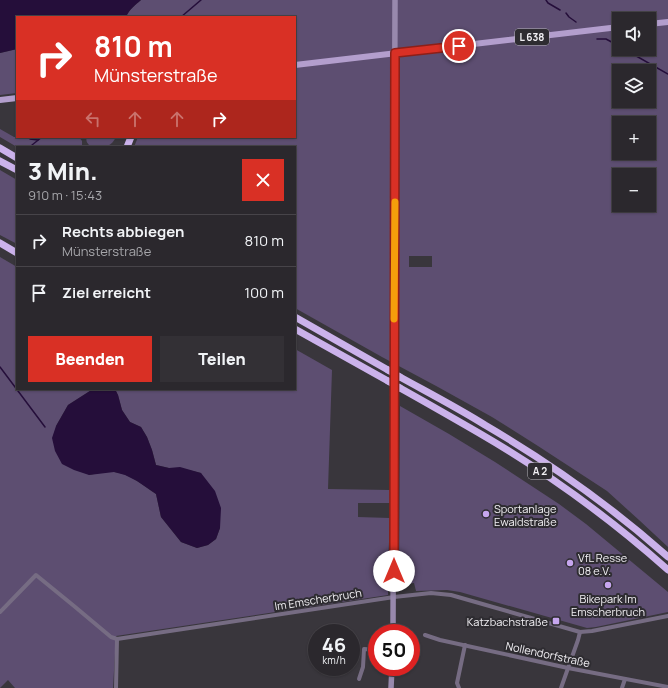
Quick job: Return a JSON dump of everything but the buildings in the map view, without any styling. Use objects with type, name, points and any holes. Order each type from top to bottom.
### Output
[{"type":"highway","points":[[0,148],[16,157]]},
{"type":"highway","points":[[0,161],[16,169]]},
{"type":"highway","points":[[0,243],[16,252]]},
{"type":"highway","name":"A 2","points":[[296,318],[486,425],[537,457],[600,502],[668,557]]},
{"type":"highway","name":"A 2","points":[[296,330],[525,461],[563,487],[627,535],[668,570]]},
{"type":"main road","points":[[393,624],[396,0]]},
{"type":"main road","points":[[656,23],[668,22]]},
{"type":"main road","name":"L 638","points":[[296,65],[612,28]]},
{"type":"main road","points":[[0,100],[16,98]]},
{"type":"main road","points":[[391,688],[392,676]]},
{"type":"street","points":[[0,612],[36,575],[111,637],[117,639],[116,688]]},
{"type":"street","name":"Im Emscherbruch","points":[[117,639],[394,597],[431,593],[451,595],[580,632],[668,616]]},
{"type":"street","points":[[561,688],[580,632]]},
{"type":"street","name":"Nollendorfstraße","points":[[425,635],[465,646],[668,687]]},
{"type":"street","points":[[459,688],[457,684],[465,646]]},
{"type":"street","points":[[359,679],[363,667],[364,650],[368,650]]},
{"type":"street","points":[[622,688],[625,679]]},
{"type":"shaded area","points":[[0,0],[141,0],[130,10],[127,16],[16,16],[16,49],[0,53]]},
{"type":"shaded area","points":[[141,0],[668,0],[668,547],[607,491],[538,446],[492,417],[296,309],[296,146],[134,146],[138,138],[296,138],[296,16],[127,16],[130,10]],"holes":[[[409,256],[432,256],[432,267],[409,267]]]},
{"type":"shaded area","points":[[16,49],[16,93],[0,95],[0,53]]},
{"type":"shaded area","points":[[0,129],[16,138],[80,138],[82,141],[82,146],[16,146],[0,137]]},
{"type":"shaded area","points":[[86,138],[116,138],[111,144],[105,146],[90,146]]},
{"type":"shaded area","points":[[0,170],[16,179],[16,243],[0,235]]},
{"type":"shaded area","points":[[0,257],[16,266],[16,390],[91,390],[68,405],[56,426],[89,475],[114,472],[131,477],[156,494],[161,517],[181,542],[197,548],[208,545],[216,539],[220,528],[201,473],[180,468],[169,468],[156,465],[147,437],[141,427],[130,422],[122,410],[116,390],[296,390],[296,350],[332,370],[328,489],[390,490],[390,503],[358,503],[358,517],[390,518],[388,595],[116,636],[113,688],[15,688],[8,680],[0,688]]},
{"type":"shaded area","points":[[91,390],[116,390],[122,410],[130,422],[141,427],[147,437],[156,465],[169,468],[180,467],[201,473],[215,491],[221,508],[220,528],[216,539],[208,545],[197,548],[181,542],[161,517],[156,494],[137,481],[125,475],[114,472],[89,475],[62,464],[55,451],[52,438],[56,426],[68,405]]},
{"type":"shaded area","name":"Sportanlage Ewaldstraße","points":[[400,406],[495,462],[559,504],[586,524],[668,592],[668,612],[587,628],[460,592],[447,590],[416,591],[414,583],[401,585],[399,577]]},
{"type":"waterway","points":[[182,16],[201,0]]},
{"type":"waterway","points":[[546,0],[548,3],[560,10]]},
{"type":"waterway","points":[[566,13],[576,22]]},
{"type":"waterway","points":[[597,39],[606,39],[612,42]]},
{"type":"waterway","points":[[636,56],[668,74]]},
{"type":"waterway","points":[[32,145],[41,138]]},
{"type":"waterway","points":[[30,139],[38,140]]},
{"type":"waterway","points":[[0,367],[16,388]]},
{"type":"waterway","points":[[17,390],[45,427]]},
{"type":"slow traffic","points":[[394,319],[395,202]]},
{"type":"place","name":"Sportanlage Ewaldstraße","points":[[486,514]]},
{"type":"place","name":"VfL Resse 08 e.V.","points":[[570,563]]},
{"type":"place","name":"Bikepark Im Emscherbruch","points":[[608,585]]},
{"type":"place","name":"Katzbachstraße","points":[[556,621]]},
{"type":"route","points":[[394,571],[395,53],[459,46]]}]
